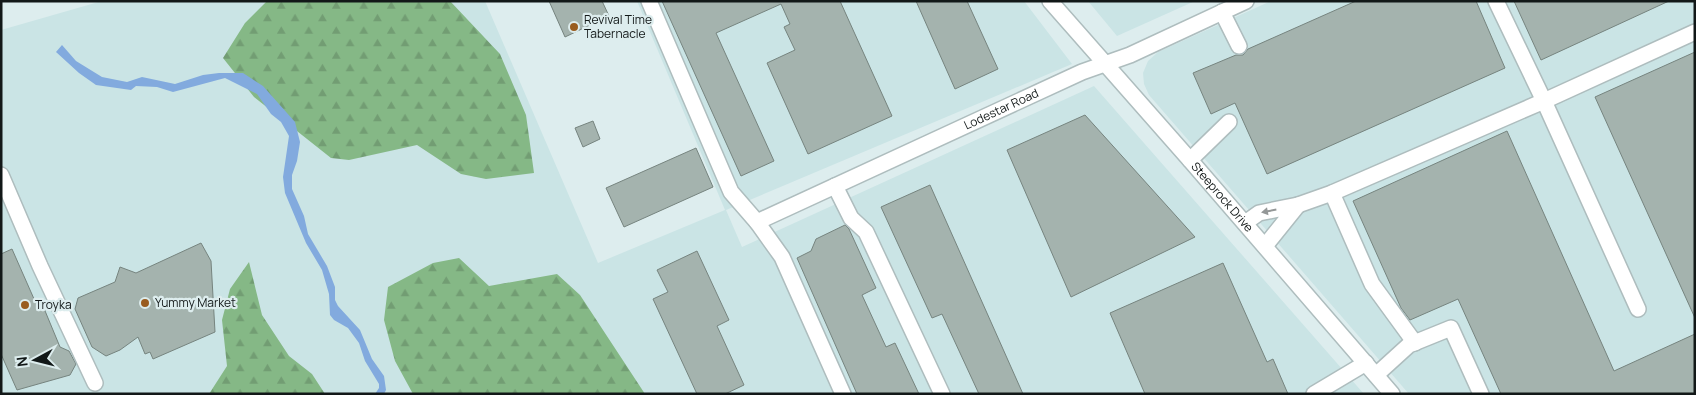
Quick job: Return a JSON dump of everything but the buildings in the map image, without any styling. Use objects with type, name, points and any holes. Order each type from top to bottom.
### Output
[{"type":"street","points":[[648,1],[731,192],[757,222],[782,257],[843,394]]},
{"type":"street","name":"Steeprock Drive","points":[[1050,1],[1245,222],[1392,394]]},
{"type":"street","name":"Lodestar Road","points":[[757,222],[1074,75],[1130,54],[1246,1]]},
{"type":"street","points":[[1496,1],[1544,101],[1638,309]]},
{"type":"street","points":[[1222,12],[1239,46]]},
{"type":"street","points":[[1245,222],[1259,213],[1298,205],[1332,193],[1544,101],[1695,32]]},
{"type":"street","points":[[1190,160],[1229,122]]},
{"type":"street","points":[[1,175],[40,266],[95,383]]},
{"type":"street","points":[[835,186],[851,218],[866,232],[942,394]]},
{"type":"street","points":[[1332,193],[1372,284],[1415,343]]},
{"type":"street","points":[[1265,246],[1298,205]]},
{"type":"street","points":[[1376,375],[1410,345],[1451,328],[1481,394]]},
{"type":"street","points":[[1314,394],[1366,363]]},
{"type":"shaded area","points":[[102,1],[485,1],[598,263],[725,210],[637,1],[1024,1],[1072,64],[726,210],[742,247],[1094,86],[1364,394],[1,394],[1,30]]},
{"type":"shaded area","points":[[1088,1],[1195,1],[1117,36]]},
{"type":"shaded area","points":[[1271,1],[1695,1],[1695,394],[1409,394],[1149,95],[1144,84],[1143,73],[1148,61],[1158,52]]},
{"type":"green space","points":[[267,1],[450,1],[500,54],[526,115],[534,173],[486,179],[461,174],[417,145],[349,160],[331,158],[254,97],[223,58],[245,23]]},
{"type":"green space","points":[[459,258],[489,286],[557,274],[580,295],[645,394],[413,394],[395,361],[384,320],[388,287],[433,263]]},
{"type":"green space","points":[[249,262],[262,315],[289,356],[312,374],[325,394],[209,394],[227,366],[222,320],[230,289]]},
{"type":"water","points":[[62,45],[76,61],[102,77],[127,82],[142,77],[175,84],[203,75],[243,73],[263,86],[295,122],[300,142],[297,161],[292,175],[292,189],[304,216],[308,234],[327,266],[335,287],[335,300],[338,306],[360,330],[372,359],[384,376],[386,390],[384,394],[375,394],[379,384],[365,361],[359,343],[348,328],[334,320],[330,315],[329,294],[322,270],[306,243],[285,193],[283,177],[289,136],[281,122],[271,114],[257,94],[225,78],[173,92],[157,87],[136,86],[131,90],[96,85],[79,73],[56,52]]},
{"type":"place","name":"Revival Time Tabernacle","points":[[574,27]]},
{"type":"place","name":"Yummy Market","points":[[145,303]]},
{"type":"place","name":"Troyka","points":[[25,305]]}]
